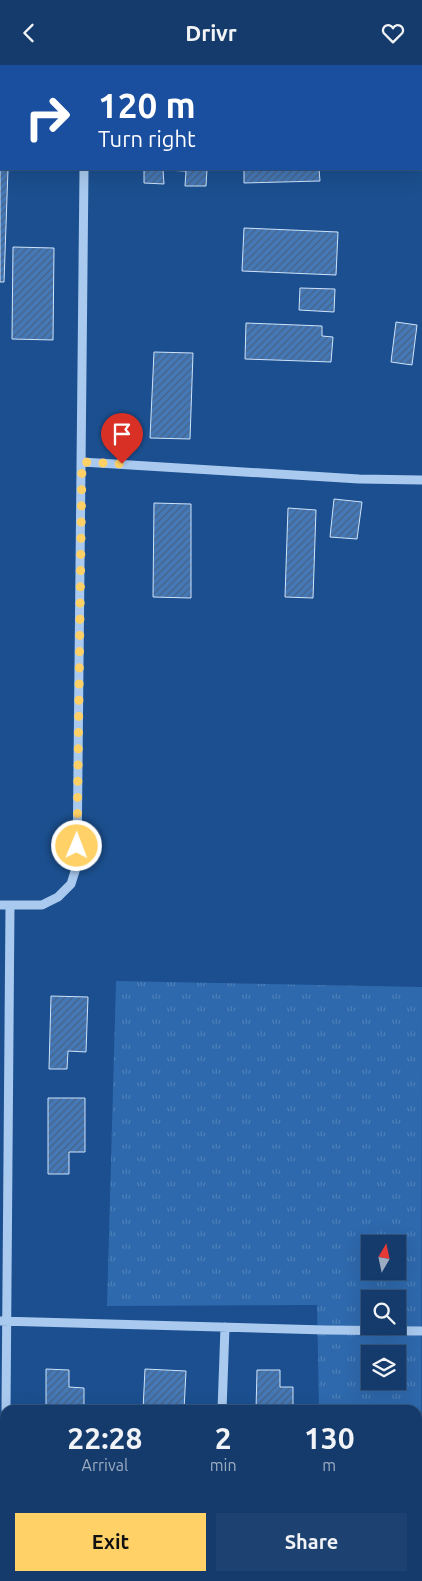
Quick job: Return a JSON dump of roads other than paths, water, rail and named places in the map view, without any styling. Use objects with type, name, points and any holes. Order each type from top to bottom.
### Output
[{"type":"street","points":[[0,905],[42,905],[58,897],[71,885],[77,865],[84,170]]},
{"type":"street","points":[[82,462],[359,479],[422,480]]},
{"type":"street","points":[[6,1405],[4,1321],[10,905]]},
{"type":"street","points":[[4,1321],[422,1331]]},
{"type":"street","points":[[222,1405],[225,1327]]}]
